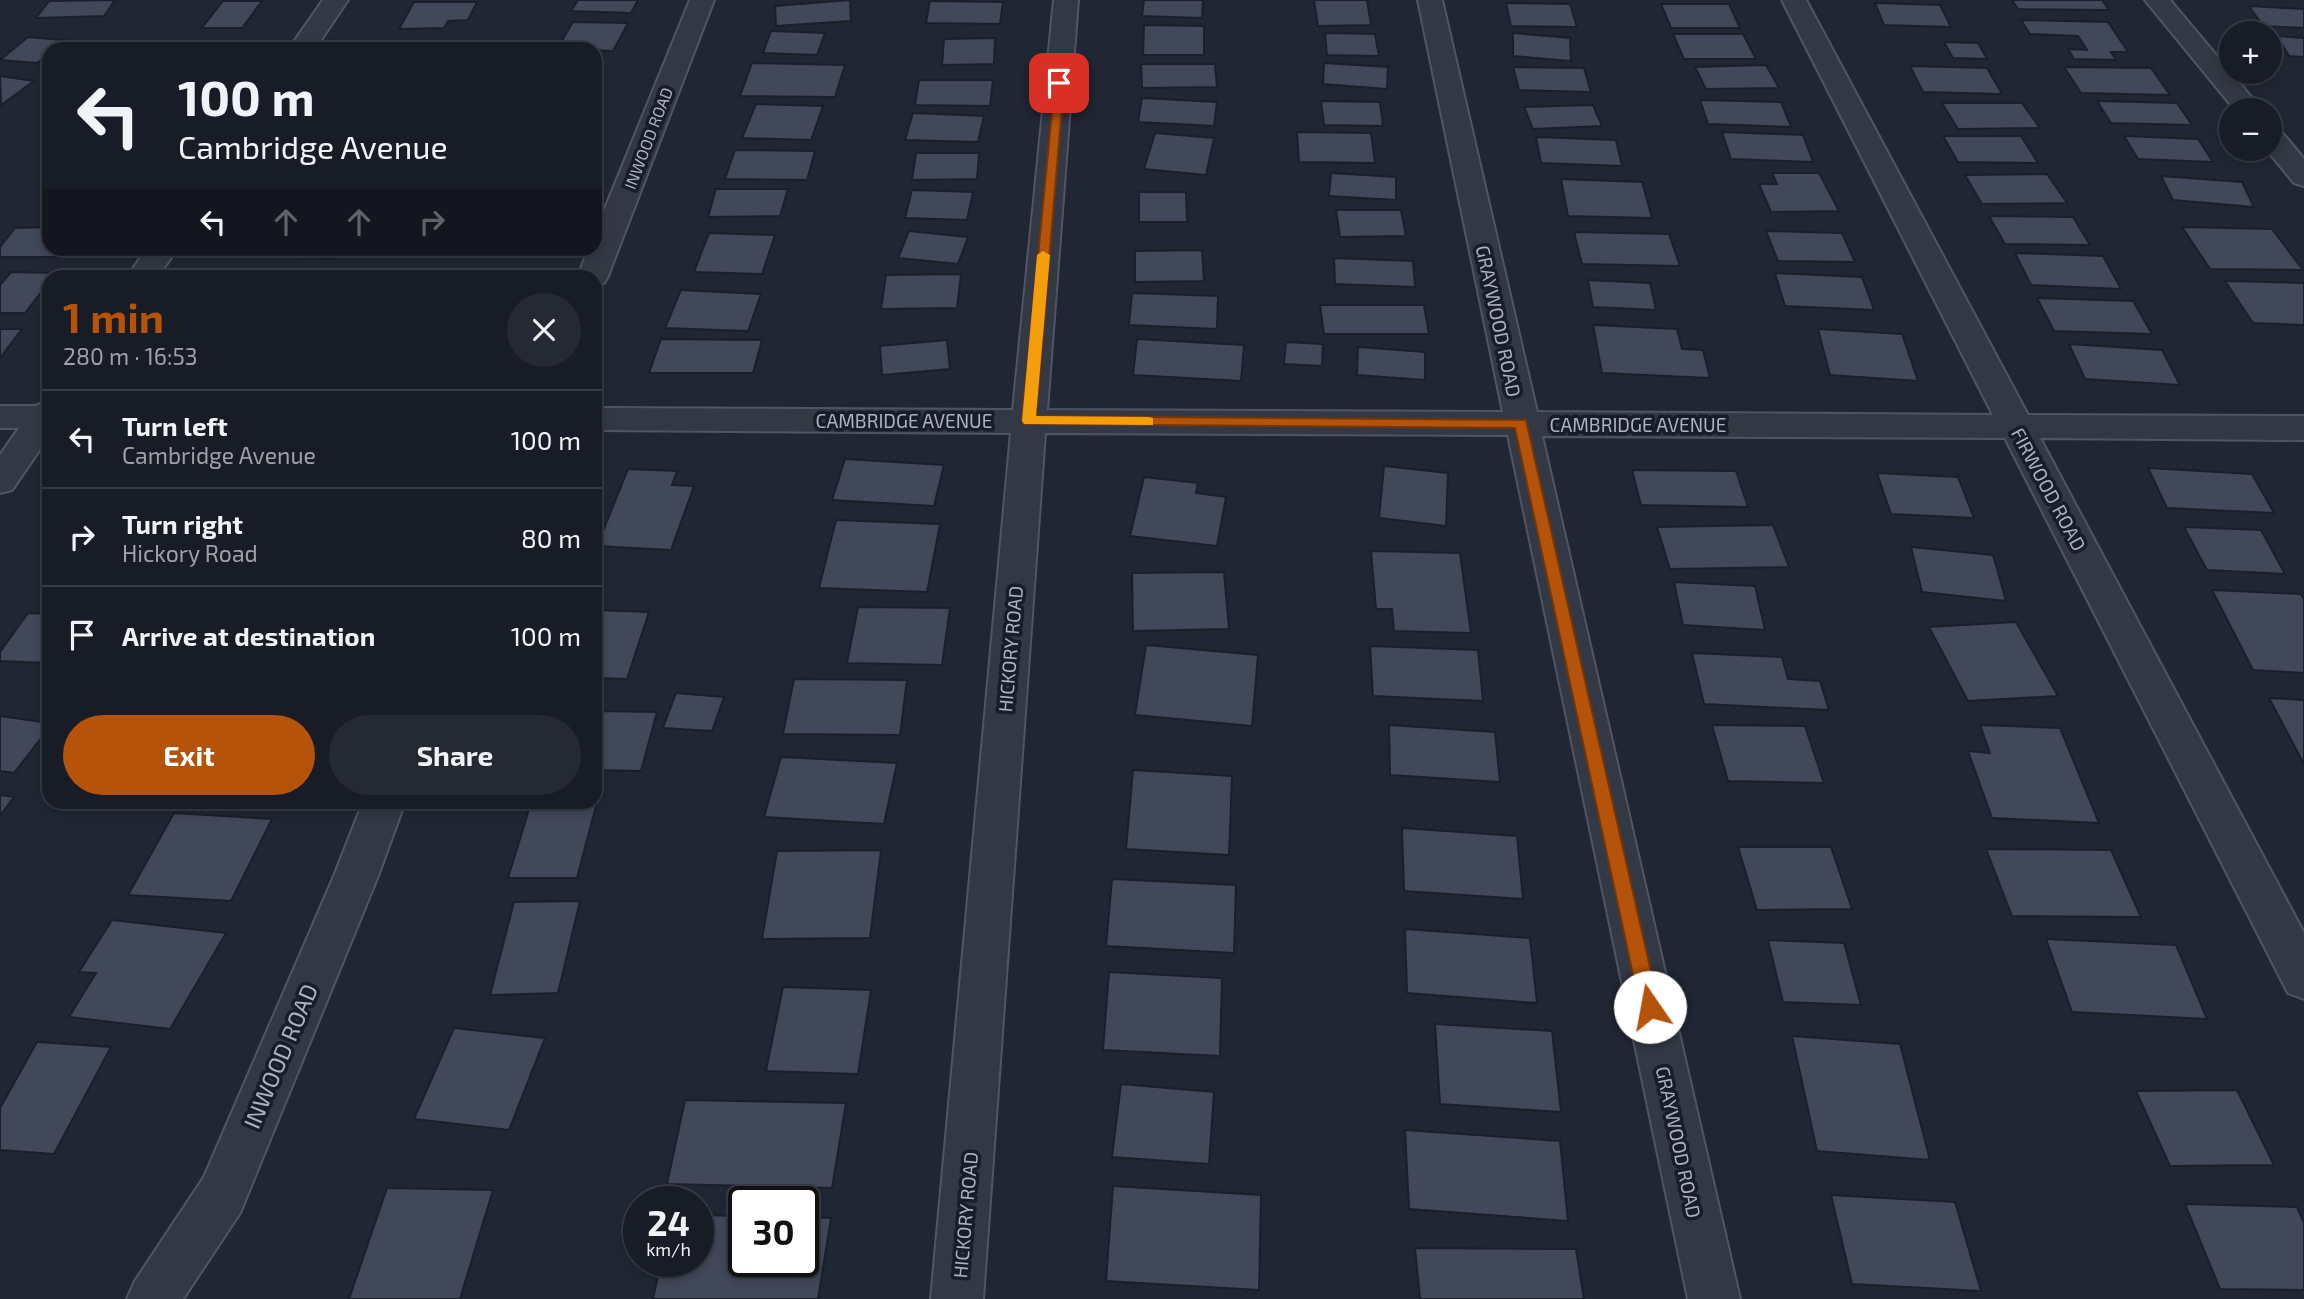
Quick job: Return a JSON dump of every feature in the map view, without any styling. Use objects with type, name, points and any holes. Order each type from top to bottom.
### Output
[{"type":"street","points":[[307,42],[336,0]]},
{"type":"street","name":"INWOOD ROAD","points":[[602,253],[702,0]]},
{"type":"street","name":"HICKORY ROAD","points":[[957,1299],[1028,421],[1066,0]]},
{"type":"street","name":"GRAYWOOD ROAD","points":[[1430,0],[1714,1299]]},
{"type":"street","name":"FIRWOOD ROAD","points":[[1794,0],[2304,978]]},
{"type":"street","points":[[2158,0],[2239,98]]},
{"type":"street","points":[[2282,150],[2304,177]]},
{"type":"street","points":[[0,417],[42,415]]},
{"type":"street","name":"CAMBRIDGE AVENUE","points":[[602,419],[2304,428]]},
{"type":"street","points":[[0,481],[42,423]]},
{"type":"street","name":"INWOOD ROAD","points":[[153,1299],[222,1195],[356,876],[381,809]]},
{"type":"building","points":[[115,0],[104,16],[36,18],[49,1]]},
{"type":"building","points":[[578,0],[638,0],[631,13],[571,11]]},
{"type":"building","points":[[850,0],[851,21],[776,26],[775,6]]},
{"type":"building","points":[[1144,0],[1203,0],[1202,18],[1142,16]]},
{"type":"building","points":[[1314,0],[1367,0],[1371,25],[1318,26]]},
{"type":"building","points":[[2012,0],[2102,0],[2109,10],[2018,9]]},
{"type":"building","points":[[223,1],[262,1],[242,28],[202,28]]},
{"type":"building","points":[[930,1],[1003,2],[1000,24],[926,23]]},
{"type":"building","points":[[414,2],[477,2],[468,20],[448,21],[444,28],[399,29]]},
{"type":"building","points":[[1506,3],[1570,4],[1577,27],[1511,26]]},
{"type":"building","points":[[1875,3],[1940,5],[1951,27],[1884,25]]},
{"type":"building","points":[[1661,4],[1729,4],[1740,28],[1671,28]]},
{"type":"building","points":[[2249,6],[2304,9],[2304,28],[2282,27],[2282,21],[2260,21]]},
{"type":"building","points":[[2021,20],[2108,22],[2128,52],[2111,52],[2116,60],[2074,59],[2068,49],[2087,50],[2078,36],[2030,34]]},
{"type":"building","points":[[573,22],[628,23],[613,51],[602,51],[602,42],[561,42]]},
{"type":"building","points":[[1144,25],[1204,26],[1204,55],[1143,55]]},
{"type":"building","points":[[771,31],[825,33],[817,55],[763,53]]},
{"type":"building","points":[[1325,33],[1375,34],[1379,56],[1327,55]]},
{"type":"building","points":[[1513,33],[1570,38],[1571,61],[1513,56]]},
{"type":"building","points":[[1673,34],[1743,34],[1756,59],[1684,59]]},
{"type":"building","points":[[2282,36],[2304,38],[2304,57],[2289,56],[2282,44]]},
{"type":"building","points":[[28,37],[64,40],[42,42],[42,59],[37,63],[0,60]]},
{"type":"building","points":[[995,38],[994,64],[942,65],[944,39]]},
{"type":"building","points":[[392,41],[456,42],[391,42]]},
{"type":"building","points":[[1944,42],[1978,43],[1987,59],[1953,58]]},
{"type":"building","points":[[752,63],[845,65],[835,97],[740,96]]},
{"type":"building","points":[[1324,63],[1388,67],[1387,89],[1323,84]]},
{"type":"building","points":[[1141,64],[1215,64],[1217,87],[1142,88]]},
{"type":"building","points":[[1766,65],[1779,88],[1706,89],[1695,67]]},
{"type":"building","points":[[1910,66],[1987,68],[2002,94],[1923,92]]},
{"type":"building","points":[[1513,67],[1584,68],[1591,92],[1519,90]]},
{"type":"building","points":[[2064,67],[2151,68],[2170,95],[2081,93]]},
{"type":"building","points":[[0,76],[34,81],[1,105]]},
{"type":"building","points":[[919,80],[993,80],[990,106],[915,105]]},
{"type":"building","points":[[1142,98],[1217,102],[1214,126],[1138,122]]},
{"type":"building","points":[[1700,100],[1781,102],[1791,127],[1708,124]]},
{"type":"building","points":[[1321,101],[1380,102],[1383,126],[1324,125]]},
{"type":"building","points":[[2097,101],[2177,103],[2192,125],[2111,123]]},
{"type":"building","points":[[1942,103],[2022,103],[2040,128],[1958,129]]},
{"type":"building","points":[[756,104],[823,106],[811,140],[742,138]]},
{"type":"building","points":[[1593,105],[1602,126],[1533,129],[1524,107]]},
{"type":"building","points":[[913,113],[984,116],[978,142],[905,140]]},
{"type":"building","points":[[1297,132],[1371,133],[1375,163],[1299,162]]},
{"type":"building","points":[[1722,132],[1803,135],[1813,162],[1731,159]]},
{"type":"building","points":[[1155,133],[1214,138],[1206,175],[1144,169]]},
{"type":"building","points":[[1943,136],[2021,136],[2038,163],[1958,162]]},
{"type":"building","points":[[2124,136],[2198,139],[2213,162],[2138,159]]},
{"type":"building","points":[[1536,137],[1616,140],[1622,166],[1541,163]]},
{"type":"building","points":[[735,150],[815,151],[807,180],[725,179]]},
{"type":"building","points":[[916,153],[979,153],[977,179],[912,180]]},
{"type":"building","points":[[1331,173],[1396,177],[1396,200],[1329,196]]},
{"type":"building","points":[[1772,173],[1819,173],[1839,211],[1771,212],[1759,184],[1777,184]]},
{"type":"building","points":[[2047,174],[2067,203],[1982,204],[1965,175]]},
{"type":"building","points":[[2161,176],[2242,182],[2254,207],[2173,200]]},
{"type":"building","points":[[1561,179],[1642,182],[1652,218],[1568,216]]},
{"type":"building","points":[[716,189],[788,189],[780,216],[708,217]]},
{"type":"building","points":[[912,190],[973,192],[967,220],[905,218]]},
{"type":"building","points":[[1139,192],[1186,192],[1187,222],[1139,222]]},
{"type":"building","points":[[1336,210],[1401,210],[1406,236],[1340,237]]},
{"type":"building","points":[[1989,216],[2073,217],[2090,245],[2005,244]]},
{"type":"building","points":[[42,227],[42,256],[78,256],[0,257],[0,247],[15,228]]},
{"type":"building","points":[[2182,227],[2272,229],[2303,270],[2210,269]]},
{"type":"building","points":[[909,231],[968,237],[958,264],[898,258]]},
{"type":"building","points":[[1766,231],[1842,233],[1855,262],[1778,261]]},
{"type":"building","points":[[1574,232],[1669,234],[1680,266],[1582,264]]},
{"type":"building","points":[[709,233],[775,235],[762,274],[694,272]]},
{"type":"building","points":[[1202,250],[1204,281],[1135,282],[1135,251]]},
{"type":"building","points":[[2015,253],[2103,256],[2121,289],[2031,285]]},
{"type":"building","points":[[270,256],[335,256],[333,259]]},
{"type":"building","points":[[1334,258],[1413,261],[1415,287],[1335,284]]},
{"type":"building","points":[[11,272],[42,273],[42,291],[25,313],[0,313],[0,285]]},
{"type":"building","points":[[1775,273],[1862,277],[1874,310],[1785,306]]},
{"type":"building","points":[[961,274],[957,308],[881,309],[886,275]]},
{"type":"building","points":[[1588,280],[1650,283],[1656,310],[1593,307]]},
{"type":"building","points":[[2225,281],[2304,283],[2304,325],[2253,323]]},
{"type":"building","points":[[681,290],[761,294],[748,331],[665,328]]},
{"type":"building","points":[[1132,293],[1218,296],[1217,329],[1129,325]]},
{"type":"building","points":[[2037,298],[2133,301],[2152,334],[2054,331]]},
{"type":"building","points":[[1320,305],[1424,305],[1429,334],[1324,334]]},
{"type":"building","points":[[1593,325],[1677,329],[1682,349],[1703,350],[1710,378],[1602,373]]},
{"type":"building","points":[[0,329],[22,329],[0,358]]},
{"type":"building","points":[[1818,329],[1902,334],[1918,381],[1830,375]]},
{"type":"building","points":[[661,339],[762,340],[753,373],[649,373]]},
{"type":"building","points":[[1137,339],[1244,345],[1241,381],[1133,375]]},
{"type":"building","points":[[947,340],[950,369],[882,375],[880,346]]},
{"type":"building","points":[[1286,342],[1323,344],[1322,366],[1284,364]]},
{"type":"building","points":[[2069,344],[2162,350],[2180,385],[2085,379]]},
{"type":"building","points":[[1358,347],[1425,352],[1425,380],[1357,375]]},
{"type":"building","points":[[845,459],[944,465],[934,506],[832,500]]},
{"type":"building","points":[[1384,466],[1448,473],[1446,526],[1379,518]]},
{"type":"building","points":[[2148,468],[2252,474],[2274,513],[2167,508]]},
{"type":"building","points":[[628,469],[677,471],[672,485],[694,486],[671,550],[602,546],[602,534]]},
{"type":"building","points":[[1632,470],[1736,471],[1748,507],[1641,505]]},
{"type":"building","points":[[1877,473],[1958,477],[1974,518],[1891,514]]},
{"type":"building","points":[[1144,477],[1198,483],[1196,493],[1226,497],[1217,546],[1130,536]]},
{"type":"building","points":[[836,520],[940,524],[927,592],[819,588]]},
{"type":"building","points":[[1773,525],[1789,567],[1670,569],[1657,527]]},
{"type":"building","points":[[2184,527],[2261,530],[2285,574],[2207,570]]},
{"type":"building","points":[[1911,547],[1993,555],[2006,601],[1922,592]]},
{"type":"building","points":[[1371,551],[1460,553],[1471,633],[1394,631],[1392,609],[1376,609]]},
{"type":"building","points":[[1224,572],[1229,629],[1133,631],[1132,573]]},
{"type":"building","points":[[1674,582],[1755,586],[1765,630],[1683,625]]},
{"type":"building","points":[[2212,590],[2301,594],[2304,599],[2304,673],[2253,670]]},
{"type":"building","points":[[858,607],[950,608],[942,665],[847,663]]},
{"type":"building","points":[[602,610],[649,612],[627,679],[602,678]]},
{"type":"building","points":[[28,613],[42,614],[42,663],[0,661],[0,652]]},
{"type":"building","points":[[2016,622],[2058,696],[1968,701],[1929,627]]},
{"type":"building","points":[[1146,645],[1258,655],[1252,726],[1135,715]]},
{"type":"building","points":[[1370,646],[1478,650],[1483,701],[1373,696]]},
{"type":"building","points":[[1692,653],[1782,657],[1788,679],[1820,681],[1829,710],[1704,704]]},
{"type":"building","points":[[794,679],[907,680],[900,735],[783,734]]},
{"type":"building","points":[[676,693],[724,697],[712,731],[663,728]]},
{"type":"building","points":[[2269,698],[2304,700],[2304,764]]},
{"type":"building","points":[[602,711],[657,712],[641,771],[602,770]]},
{"type":"building","points":[[0,716],[42,722],[42,737],[14,773],[0,771]]},
{"type":"building","points":[[1389,725],[1495,732],[1500,782],[1390,775]]},
{"type":"building","points":[[1712,725],[1805,726],[1824,783],[1728,781]]},
{"type":"building","points":[[1980,725],[2060,728],[2099,823],[1992,818],[1968,751],[1990,753]]},
{"type":"building","points":[[781,757],[897,763],[884,824],[764,817]]},
{"type":"building","points":[[1133,770],[1232,776],[1229,855],[1126,849]]},
{"type":"building","points":[[0,795],[14,797],[0,816]]},
{"type":"building","points":[[529,809],[595,809],[577,878],[508,878]]},
{"type":"building","points":[[174,813],[272,819],[231,901],[128,895]]},
{"type":"building","points":[[1402,828],[1517,836],[1523,899],[1404,891]]},
{"type":"building","points":[[1738,847],[1831,847],[1852,909],[1757,910]]},
{"type":"building","points":[[1986,849],[2111,850],[2141,917],[2012,916]]},
{"type":"building","points":[[881,850],[870,938],[762,939],[777,851]]},
{"type":"building","points":[[1112,879],[1236,885],[1234,953],[1106,946]]},
{"type":"building","points":[[580,901],[558,993],[490,995],[514,902]]},
{"type":"building","points":[[112,920],[226,933],[170,1029],[69,1017],[96,973],[79,972]]},
{"type":"building","points":[[1405,929],[1530,938],[1537,1003],[1407,993]]},
{"type":"building","points":[[2046,939],[2176,945],[2207,1019],[2072,1012]]},
{"type":"building","points":[[1768,940],[1844,943],[1861,1005],[1783,1002]]},
{"type":"building","points":[[1109,972],[1222,978],[1220,1056],[1103,1050]]},
{"type":"building","points":[[783,987],[871,990],[858,1074],[766,1071]]},
{"type":"building","points":[[1435,1024],[1552,1031],[1561,1112],[1440,1104]]},
{"type":"building","points":[[454,1028],[545,1038],[509,1130],[414,1119]]},
{"type":"building","points":[[1792,1036],[1900,1044],[1930,1160],[1817,1151]]},
{"type":"building","points":[[37,1042],[111,1047],[54,1154],[0,1150],[0,1108]]},
{"type":"building","points":[[1121,1084],[1214,1092],[1209,1164],[1112,1157]]},
{"type":"building","points":[[2237,1090],[2274,1165],[2170,1166],[2136,1091]]},
{"type":"building","points":[[685,1100],[846,1103],[832,1188],[667,1184]]},
{"type":"building","points":[[1405,1130],[1560,1141],[1568,1221],[1409,1209]]},
{"type":"building","points":[[1113,1186],[1261,1195],[1259,1290],[1106,1281]]},
{"type":"building","points":[[387,1188],[493,1190],[460,1299],[349,1299]]},
{"type":"building","points":[[1831,1195],[1955,1202],[1981,1291],[1852,1284]]},
{"type":"building","points":[[2185,1204],[2297,1207],[2304,1223],[2304,1290],[2220,1289]]},
{"type":"building","points":[[714,1215],[728,1216],[728,1277],[819,1277],[819,1218],[831,1218],[818,1299],[653,1299],[658,1277],[714,1277]]},
{"type":"building","points":[[1415,1248],[1576,1249],[1584,1299],[1420,1299]]},
{"type":"slow traffic","points":[[1043,255],[1028,421],[1148,421]]},
{"type":"route","points":[[1059,83],[1028,421],[1521,423],[1650,1007]]}]
